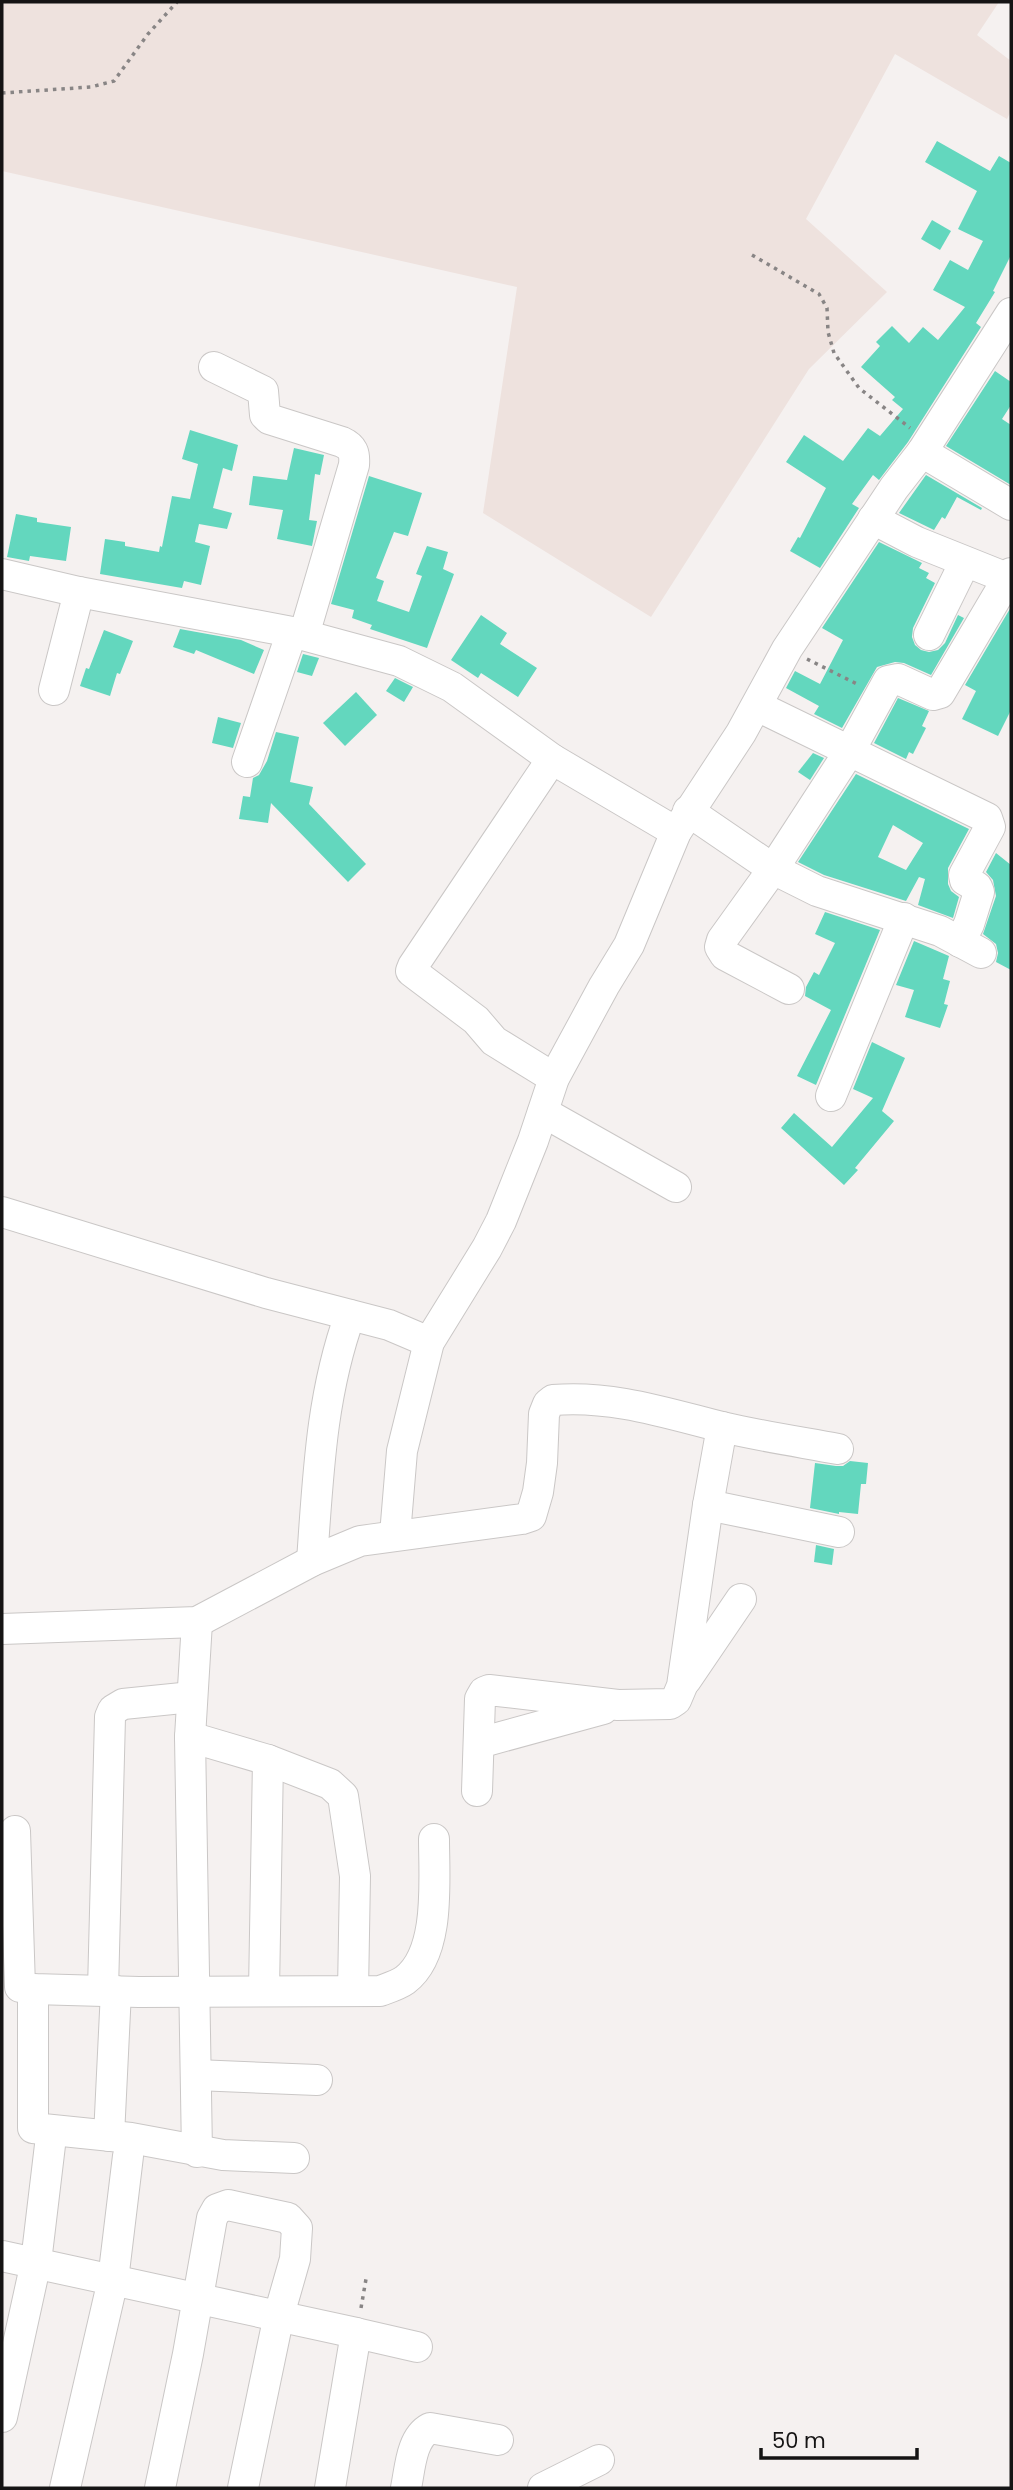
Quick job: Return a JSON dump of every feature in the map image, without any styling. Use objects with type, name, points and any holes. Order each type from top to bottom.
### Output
[{"type":"street","points":[[394,1535],[402,1451],[429,1342],[501,1221],[554,1078],[629,945],[682,821],[757,706],[787,649],[873,519],[925,447],[1011,313]]},
{"type":"street","points":[[214,368],[263,391],[265,415],[269,419],[342,442],[355,454],[354,465],[298,634],[247,762]]},
{"type":"street","points":[[925,447],[1011,505]]},
{"type":"street","points":[[789,989],[725,955],[720,947],[722,940],[773,869],[849,752],[888,681],[898,679],[933,695],[940,692],[1009,576],[965,562],[917,542],[873,519]]},
{"type":"street","points":[[929,635],[965,562]]},
{"type":"street","points":[[2,574],[79,592],[298,634],[377,654],[422,671],[452,687],[552,759],[682,821],[817,891],[940,931],[971,947],[969,923],[979,892],[977,887],[965,880],[964,875],[988,830],[987,818],[757,706]]},
{"type":"street","points":[[54,690],[79,592]]},
{"type":"street","points":[[552,759],[411,971],[476,1020],[494,1041],[554,1078]]},
{"type":"street","points":[[831,1096],[904,918]]},
{"type":"street","points":[[543,1112],[676,1187]]},
{"type":"street","points":[[2,1212],[203,1274],[389,1325],[429,1342]]},
{"type":"street","points":[[312,1561],[325,1410],[341,1339],[350,1315]]},
{"type":"street","points":[[2,1629],[197,1622],[312,1561],[360,1541],[531,1516],[542,1463],[544,1414],[553,1400],[608,1400],[673,1413],[722,1427],[838,1450]]},
{"type":"street","points":[[682,1686],[722,1427]]},
{"type":"street","points":[[708,1505],[839,1532]]},
{"type":"street","points":[[477,1791],[480,1699],[484,1692],[489,1690],[618,1705],[673,1703],[682,1686],[751,1600],[696,1591]]},
{"type":"street","points":[[197,1622],[190,1737],[197,2152]]},
{"type":"street","points":[[65,2488],[113,2280],[119,2146],[110,1991],[110,1717],[113,1710],[122,1704],[192,1698]]},
{"type":"street","points":[[479,1743],[618,1705]]},
{"type":"street","points":[[190,1737],[268,1760],[330,1784],[343,1796],[355,1876],[353,1991]]},
{"type":"street","points":[[264,1991],[268,1760]]},
{"type":"street","points":[[15,1831],[20,1987],[195,1993],[380,1991],[404,1981],[415,1971],[427,1949],[433,1902],[434,1839]]},
{"type":"street","points":[[33,1989],[33,2128],[119,2146],[294,2158]]},
{"type":"street","points":[[196,2075],[317,2080]]},
{"type":"street","points":[[2,2417],[36,2262],[50,2145]]},
{"type":"street","points":[[160,2488],[212,2218],[217,2209],[228,2205],[288,2218],[297,2228],[295,2259],[279,2315],[243,2488]]},
{"type":"street","points":[[2,2256],[417,2347]]},
{"type":"street","points":[[330,2488],[356,2333]]},
{"type":"street","points":[[406,2488],[416,2445],[421,2433],[430,2428],[498,2440]]},
{"type":"street","points":[[542,2488],[599,2460]]},
{"type":"path","points":[[2,93],[91,87],[114,81],[148,34],[177,2]]},
{"type":"path","points":[[752,256],[819,294],[827,308],[828,332],[834,353],[859,388],[925,447]]},
{"type":"path","points":[[787,649],[879,696]]},
{"type":"path","points":[[356,2333],[366,2279]]},
{"type":"shaded area","points":[[2,2],[999,2],[977,35],[1011,61],[1011,111],[1007,119],[895,54],[806,219],[887,292],[809,369],[651,617],[483,513],[517,287],[2,171]]},
{"type":"building","points":[[937,141],[990,171],[999,156],[1011,163],[1011,255],[993,291],[995,292],[976,323],[981,327],[908,442],[879,480],[873,475],[852,504],[859,508],[820,568],[790,551],[798,537],[800,538],[826,488],[786,462],[804,435],[843,461],[868,428],[880,436],[903,409],[892,400],[895,397],[861,367],[880,346],[876,342],[892,326],[909,343],[923,327],[938,340],[965,307],[933,290],[950,260],[968,270],[983,241],[958,229],[977,191],[925,162]]},
{"type":"building","points":[[932,220],[951,231],[940,250],[921,239]]},
{"type":"building","points":[[995,371],[1011,382],[1011,405],[1002,419],[1011,425],[1011,485],[946,446]]},
{"type":"building","points":[[190,430],[238,445],[232,471],[223,468],[213,508],[232,513],[227,529],[199,524],[195,542],[210,546],[201,585],[184,581],[182,588],[100,574],[105,539],[125,542],[125,546],[159,552],[172,496],[190,499],[198,464],[182,459]]},
{"type":"building","points":[[294,448],[324,455],[320,475],[315,474],[309,520],[317,521],[312,546],[277,539],[283,510],[249,505],[253,476],[287,480]]},
{"type":"building","points":[[926,475],[982,508],[981,510],[957,497],[945,519],[942,517],[934,530],[899,513]]},
{"type":"building","points":[[369,476],[422,493],[408,536],[394,532],[376,578],[384,581],[377,601],[409,612],[422,576],[416,574],[427,546],[448,552],[443,569],[454,574],[427,648],[370,629],[372,625],[352,618],[354,610],[331,604]]},
{"type":"building","points":[[16,514],[37,518],[37,522],[71,527],[66,561],[30,556],[29,561],[7,557]]},
{"type":"building","points":[[879,542],[922,563],[919,568],[929,573],[926,578],[935,583],[913,628],[915,645],[929,652],[938,650],[945,643],[958,615],[964,618],[931,675],[904,663],[895,662],[877,667],[842,728],[814,714],[819,706],[786,688],[795,671],[820,684],[843,640],[822,628]]},
{"type":"building","points":[[1011,607],[1011,710],[998,736],[962,719],[976,691],[965,685]]},
{"type":"building","points":[[481,615],[507,633],[500,644],[537,668],[518,697],[481,673],[478,678],[451,660]]},
{"type":"building","points":[[180,629],[241,640],[264,650],[254,674],[196,650],[194,654],[173,647]]},
{"type":"building","points":[[104,630],[133,641],[120,674],[117,673],[110,696],[80,686]]},
{"type":"building","points":[[303,654],[319,658],[312,676],[297,672]]},
{"type":"building","points":[[395,678],[413,687],[404,702],[386,691]]},
{"type":"building","points":[[356,692],[377,715],[345,746],[323,723]]},
{"type":"building","points":[[898,698],[929,711],[922,726],[926,728],[913,754],[909,752],[906,759],[874,743]]},
{"type":"building","points":[[218,717],[241,723],[233,748],[212,743]]},
{"type":"building","points":[[276,732],[299,737],[290,782],[313,787],[309,804],[366,864],[348,882],[271,803],[268,823],[239,819],[243,796],[250,797],[253,778],[259,775],[267,761]]},
{"type":"building","points":[[813,753],[824,758],[810,780],[798,772]]},
{"type":"building","points":[[856,774],[969,829],[948,868],[948,884],[951,891],[959,897],[953,918],[918,905],[925,879],[919,877],[906,901],[824,875],[798,862]],"holes":[[[893,825],[923,843],[906,870],[878,857]]]},
{"type":"building","points":[[996,853],[1011,865],[1011,970],[996,962],[996,944],[983,934],[996,896],[993,880],[986,872]]},
{"type":"building","points":[[825,912],[880,930],[816,1085],[797,1076],[831,1010],[805,996],[806,987],[814,972],[819,975],[835,943],[815,934]]},
{"type":"building","points":[[914,941],[949,956],[943,979],[950,981],[944,1004],[948,1005],[940,1028],[905,1017],[914,990],[896,985]]},
{"type":"building","points":[[872,1042],[905,1058],[882,1111],[894,1121],[844,1185],[781,1128],[794,1113],[832,1147],[873,1098],[853,1089]]},
{"type":"building","points":[[850,1461],[868,1463],[866,1484],[861,1484],[858,1514],[839,1514],[810,1508],[815,1463],[843,1466]]},
{"type":"building","points":[[816,1545],[834,1549],[832,1565],[814,1562]]}]
